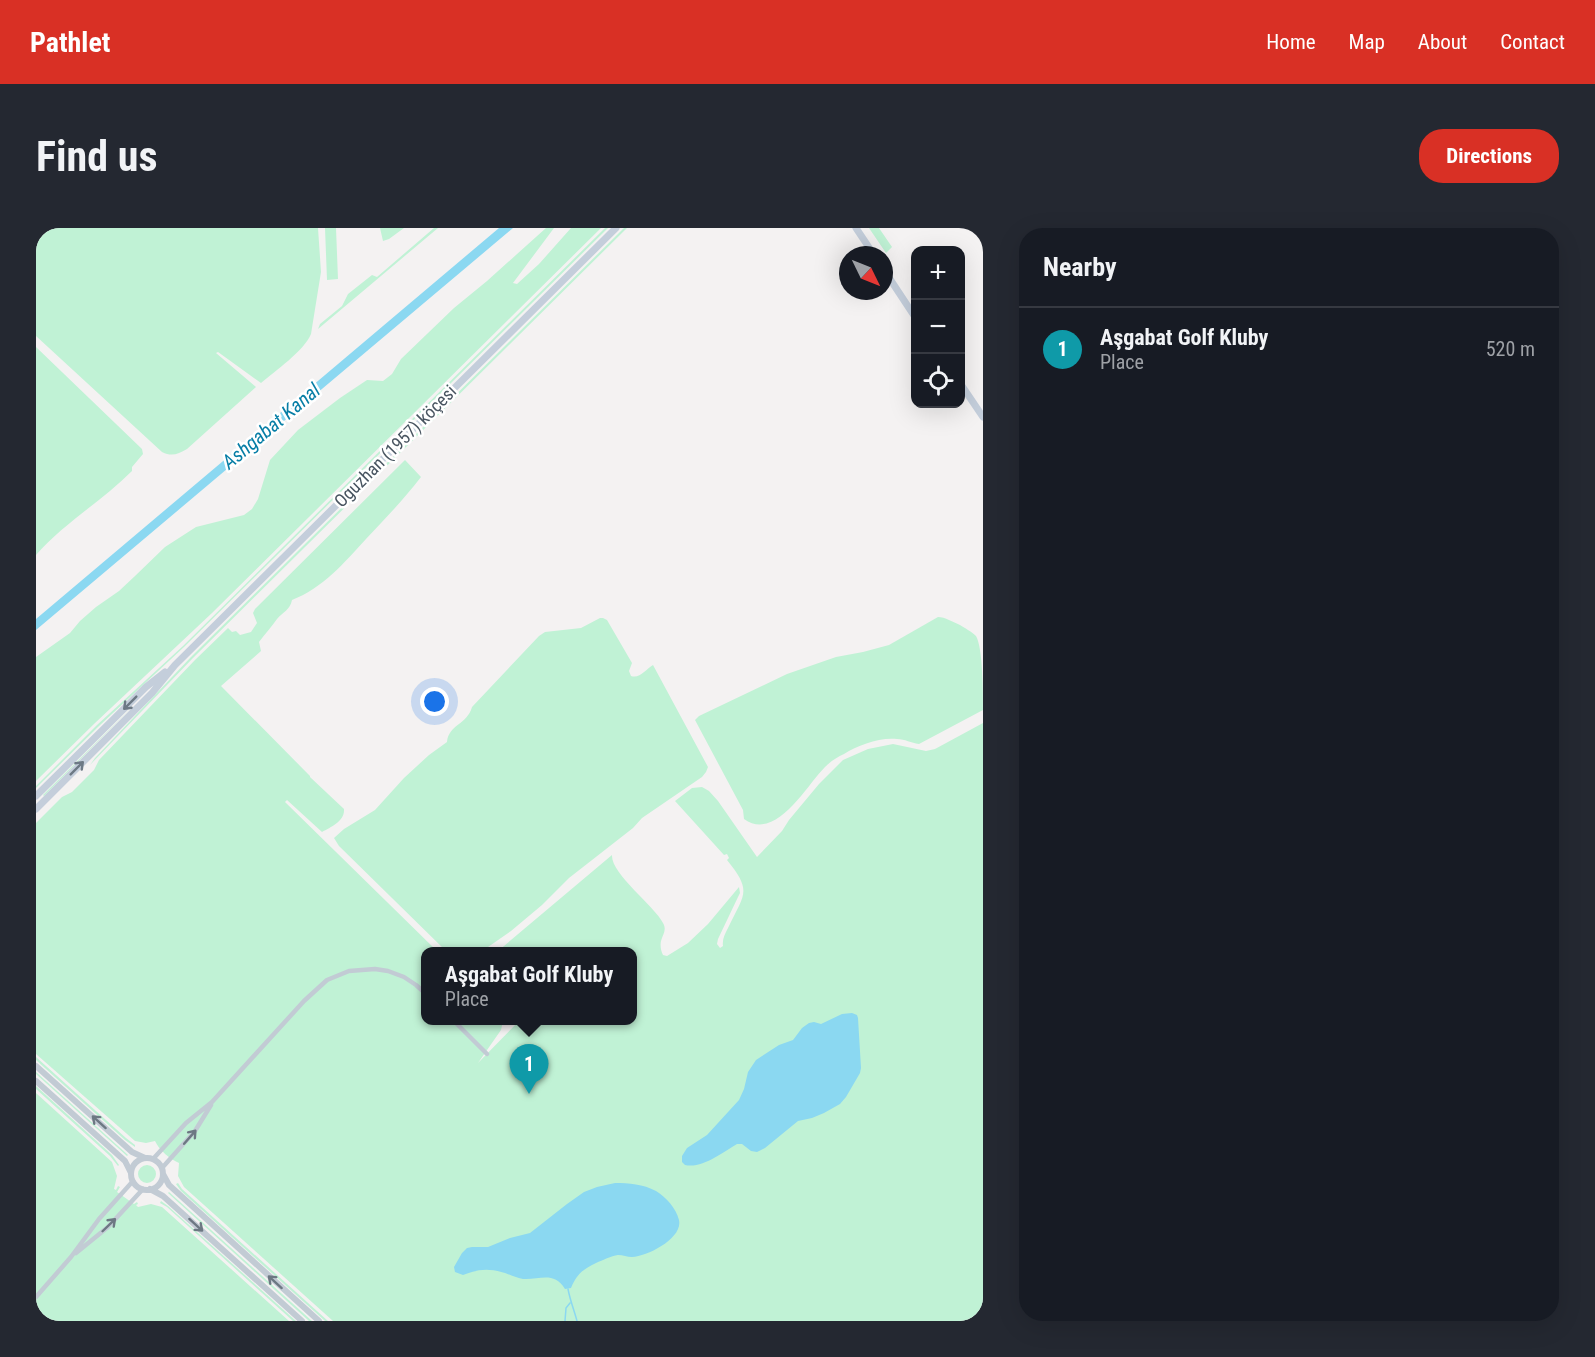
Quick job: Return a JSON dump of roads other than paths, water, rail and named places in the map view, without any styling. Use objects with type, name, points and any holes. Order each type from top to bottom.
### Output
[{"type":"main road","name":"Oguzhan (1957) köçesi","points":[[36,809],[152,693],[175,665],[616,228]]},
{"type":"main road","points":[[856,228],[868,246]]},
{"type":"main road","points":[[893,283],[911,310]]},
{"type":"main road","points":[[965,390],[983,417]]},
{"type":"main road","name":"Oguzhan (1957) köçesi","points":[[36,796],[146,687],[175,665]]},
{"type":"street","points":[[153,1159],[186,1123],[212,1102],[311,993],[333,977],[356,970],[381,970],[404,977],[421,990]]},
{"type":"street","points":[[458,1025],[487,1054]]},
{"type":"street","points":[[36,1066],[132,1152],[158,1162],[169,1185],[319,1321]]},
{"type":"street","points":[[36,1081],[125,1161],[137,1186],[163,1196],[302,1321]]},
{"type":"street","points":[[71,1257],[108,1227],[146,1189],[159,1184],[163,1171],[195,1131],[212,1102]]},
{"type":"street","points":[[131,1173],[135,1163],[145,1158]]},
{"type":"street","points":[[36,1298],[71,1257],[99,1219],[133,1181]]},
{"type":"water","name":"Ashgabat Kanal","points":[[499,228],[513,228],[36,630],[36,619]]},
{"type":"water","points":[[852,1013],[858,1018],[861,1068],[840,1104],[812,1118],[798,1121],[757,1152],[751,1151],[742,1144],[737,1144],[698,1165],[685,1165],[682,1162],[682,1156],[687,1148],[707,1135],[739,1100],[748,1072],[756,1060],[779,1045],[793,1040],[809,1023],[821,1024],[842,1014]]},
{"type":"water","points":[[615,1183],[646,1187],[656,1191],[667,1200],[676,1211],[679,1220],[676,1233],[655,1250],[639,1256],[618,1255],[596,1263],[580,1273],[571,1288],[565,1289],[561,1283],[551,1278],[523,1279],[489,1270],[479,1270],[463,1275],[455,1272],[454,1267],[467,1248],[488,1247],[530,1233],[584,1192]]},
{"type":"waterway","points":[[568,1289],[577,1321]]},
{"type":"waterway","points":[[565,1321],[566,1308],[570,1303]]},
{"type":"place","name":"Aşgabat Golf Kluby","points":[[529,1094]]}]
